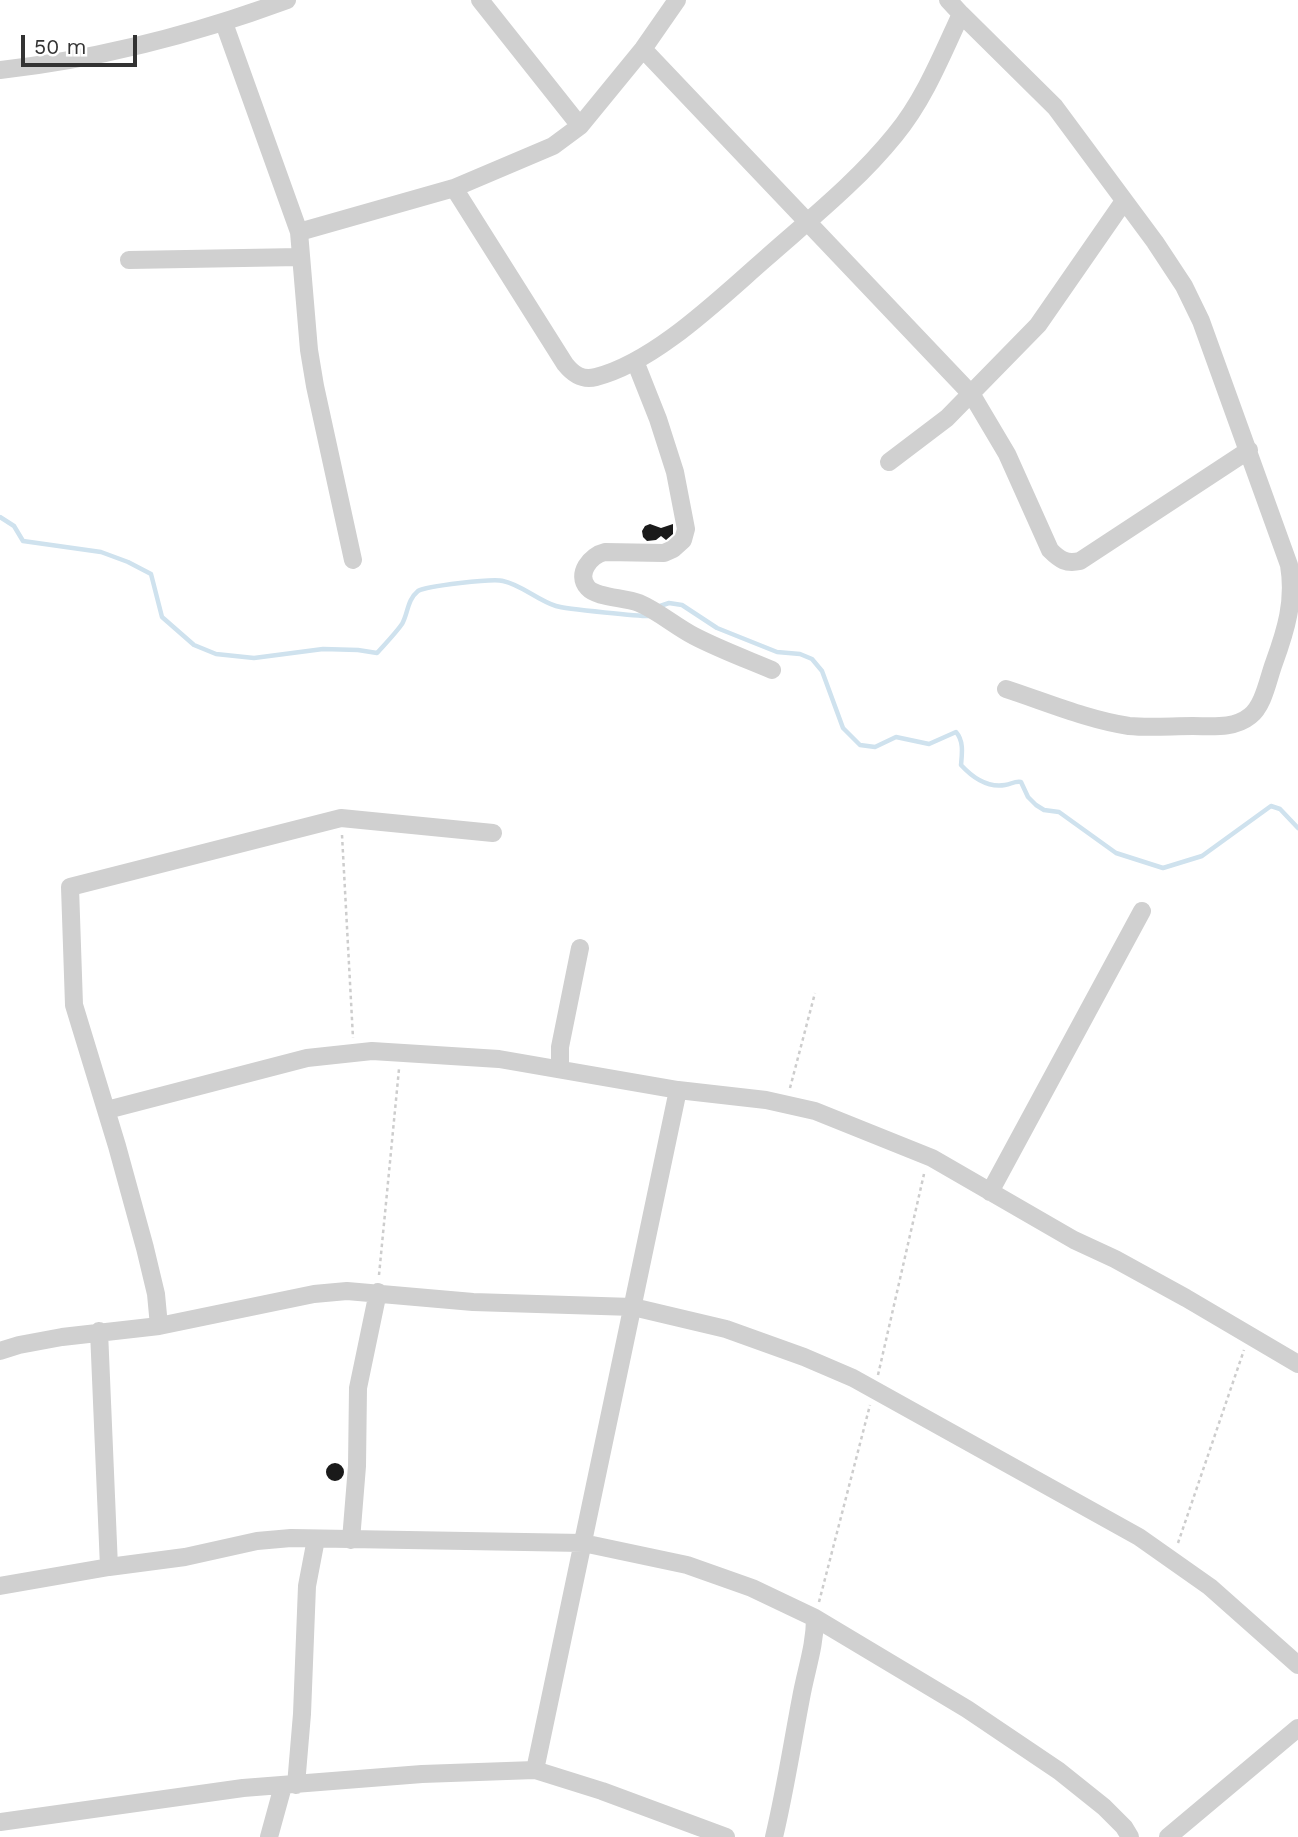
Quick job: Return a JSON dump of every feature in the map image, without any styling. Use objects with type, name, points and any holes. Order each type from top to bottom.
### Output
[{"type":"street","points":[[0,70],[108,51],[224,23],[287,0]]},
{"type":"street","points":[[480,0],[580,126]]},
{"type":"street","points":[[299,232],[454,188],[553,146],[580,126],[643,49],[677,0]]},
{"type":"street","points":[[948,0],[1055,107],[1184,286],[1201,321],[1249,450],[1289,565],[1292,584],[1286,632],[1260,702],[1251,715],[1240,722],[1224,726],[1132,726],[1112,723],[1006,689]]},
{"type":"street","points":[[454,188],[573,374],[595,378],[635,361],[700,315],[807,223],[873,160],[897,134],[919,99],[961,14]]},
{"type":"street","points":[[224,23],[299,232],[314,386],[353,560]]},
{"type":"street","points":[[643,49],[972,395],[1007,454],[1050,550],[1061,561],[1080,561],[1249,450]]},
{"type":"street","points":[[889,462],[947,418],[1038,325],[1124,201]]},
{"type":"street","points":[[130,260],[300,257]]},
{"type":"street","points":[[635,361],[675,472],[686,529],[683,540],[673,550],[664,553],[596,554],[587,564],[584,581],[588,588],[596,593],[642,604],[693,636],[772,670]]},
{"type":"street","points":[[159,1326],[156,1294],[145,1248],[107,1110],[74,1005],[70,887],[341,818],[493,833]]},
{"type":"street","points":[[990,1192],[1142,911]]},
{"type":"street","points":[[561,1069],[561,1048],[580,948]]},
{"type":"street","points":[[107,1110],[307,1058],[372,1051],[499,1059],[678,1090],[766,1100],[815,1111],[928,1157],[1074,1240],[1186,1298],[1298,1364]]},
{"type":"street","points":[[535,1770],[678,1090]]},
{"type":"street","points":[[0,1351],[19,1345],[99,1331],[159,1326],[314,1294],[347,1291],[473,1302],[633,1307],[726,1329],[853,1378],[1139,1537],[1210,1587],[1298,1665]]},
{"type":"street","points":[[351,1540],[357,1466],[358,1388],[378,1292]]},
{"type":"street","points":[[99,1331],[108,1567]]},
{"type":"street","points":[[0,1586],[185,1557],[257,1541],[291,1538],[583,1543],[687,1564],[752,1588],[816,1618],[967,1709],[1059,1771],[1104,1807],[1124,1826],[1130,1837]]},
{"type":"street","points":[[269,1837],[289,1785],[302,1714],[307,1586],[316,1539]]},
{"type":"street","points":[[774,1837],[787,1785],[801,1696],[816,1637],[816,1618]]},
{"type":"street","points":[[1168,1837],[1298,1728]]},
{"type":"street","points":[[0,1822],[243,1788],[422,1774],[535,1770],[602,1791],[726,1837]]},
{"type":"path","points":[[341,818],[354,1053]]},
{"type":"path","points":[[786,1105],[815,993]]},
{"type":"path","points":[[378,1292],[400,1053]]},
{"type":"path","points":[[1172,1559],[1249,1336]]},
{"type":"building","points":[[650,524],[661,528],[673,524],[673,534],[666,540],[661,536],[647,541],[642,531]]},
{"type":"building","points":[[335,1463],[341,1466],[344,1472],[341,1478],[335,1481],[329,1478],[326,1472],[329,1466]]},
{"type":"waterway","points":[[0,517],[14,526],[23,541],[101,552],[151,574],[162,617],[194,645],[216,654],[254,658],[323,649],[377,653],[402,624],[418,591],[474,582],[497,580],[510,583],[556,606],[651,616]]},
{"type":"waterway","points":[[660,606],[669,603],[682,605],[717,628],[777,652],[800,654],[812,659],[822,671],[843,728],[860,745],[875,747],[896,737],[929,744],[956,732],[961,743],[961,765],[970,774],[992,785],[1021,782],[1028,797],[1036,805],[1044,810],[1059,812],[1116,853],[1163,868],[1202,856],[1271,806],[1280,809],[1298,828]]}]
